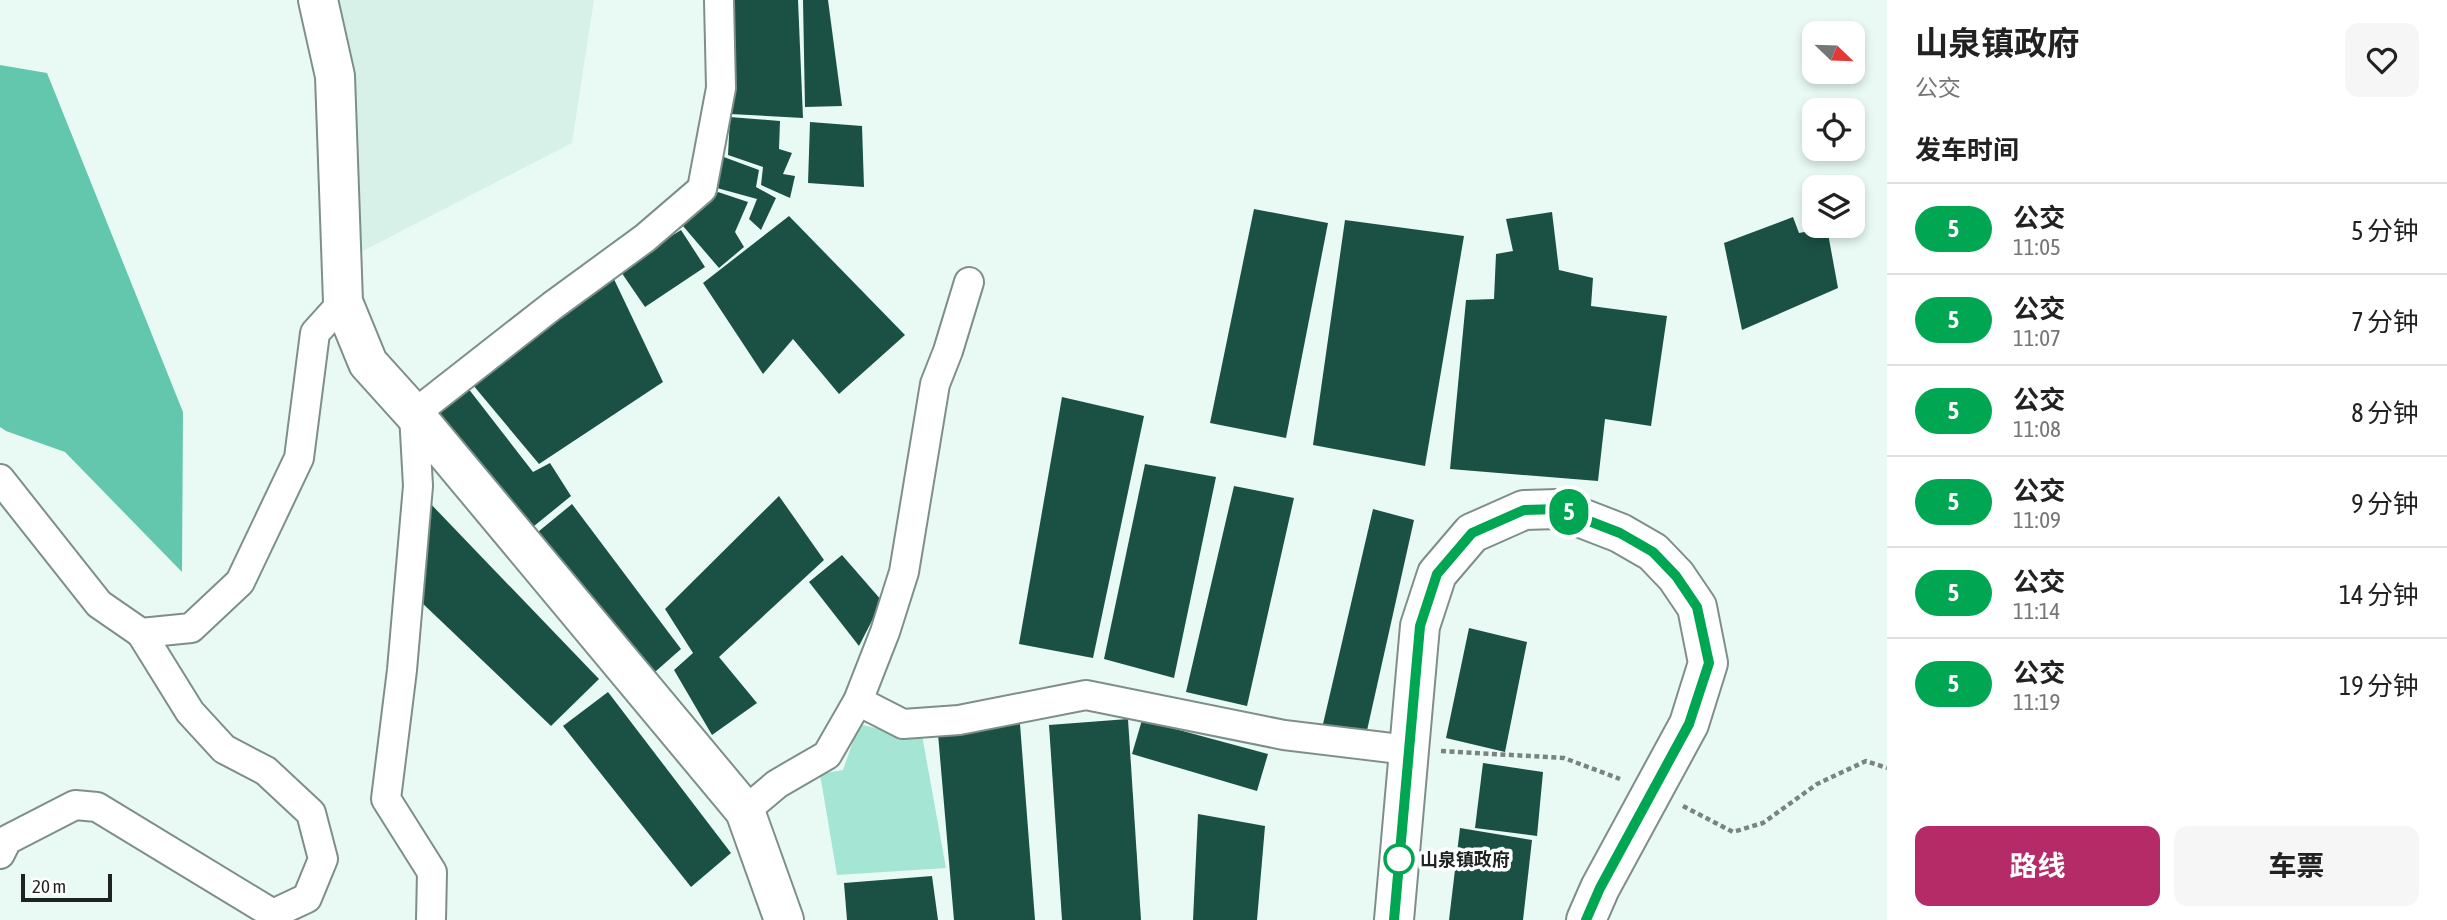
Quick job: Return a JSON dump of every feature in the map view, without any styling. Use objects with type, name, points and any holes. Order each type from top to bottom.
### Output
[{"type":"main road","points":[[318,0],[335,76],[343,302],[368,363],[414,414],[745,811],[784,920]]},
{"type":"main road","points":[[1394,920],[1420,626],[1437,574],[1472,533],[1524,510],[1558,509],[1620,533],[1653,552],[1676,576],[1697,607],[1709,663],[1689,724],[1598,909]]},
{"type":"street","points":[[431,920],[432,872],[386,799],[402,670],[418,486],[414,414],[552,306],[645,238],[702,189],[721,88],[719,0]]},
{"type":"street","points":[[745,811],[778,784],[827,755],[858,701],[885,632],[904,572],[935,384],[969,282]]},
{"type":"street","points":[[141,633],[191,628],[240,582],[299,458],[316,333],[343,302]]},
{"type":"street","points":[[0,479],[99,604],[141,633],[190,712],[223,749],[266,771],[311,813],[323,859],[307,898],[273,914],[97,807],[75,806],[7,840],[0,854]]},
{"type":"street","points":[[858,701],[903,724],[959,720],[1086,695],[1284,735],[1408,750]]},
{"type":"shaded area","points":[[330,0],[594,0],[572,143],[359,253]]},
{"type":"green space","points":[[0,65],[47,73],[183,412],[182,572],[65,452],[0,427]]},
{"type":"green space","points":[[859,724],[891,732],[922,735],[946,868],[837,875],[820,774],[843,770]]},
{"type":"building","points":[[731,0],[798,0],[803,118],[730,114]]},
{"type":"building","points":[[803,0],[828,0],[842,106],[805,107]]},
{"type":"building","points":[[730,117],[780,121],[779,149],[792,153],[783,174],[795,176],[790,198],[761,185],[763,167],[728,155]]},
{"type":"building","points":[[810,122],[862,126],[864,187],[808,183]]},
{"type":"building","points":[[721,156],[759,170],[756,187],[776,198],[761,230],[749,219],[757,199],[717,188]]},
{"type":"building","points":[[718,192],[748,202],[735,232],[744,247],[719,268],[683,226]]},
{"type":"building","points":[[1254,209],[1328,223],[1286,438],[1210,423]]},
{"type":"building","points":[[1552,212],[1559,270],[1593,278],[1591,306],[1667,316],[1651,426],[1605,419],[1598,481],[1450,469],[1466,300],[1494,299],[1496,254],[1513,251],[1506,219]]},
{"type":"building","points":[[789,216],[905,335],[839,394],[793,339],[763,374],[703,283]]},
{"type":"building","points":[[1793,217],[1799,233],[1802,232],[1802,238],[1829,238],[1838,288],[1742,330],[1724,243]]},
{"type":"building","points":[[1345,220],[1464,236],[1425,466],[1313,445]]},
{"type":"building","points":[[681,230],[705,267],[645,307],[619,269]]},
{"type":"building","points":[[612,275],[663,382],[539,464],[468,379]]},
{"type":"building","points":[[464,383],[533,472],[550,463],[571,496],[523,535],[427,414]]},
{"type":"building","points":[[1062,397],[1144,416],[1093,658],[1019,644]]},
{"type":"building","points":[[1145,464],[1216,477],[1174,678],[1104,659]]},
{"type":"building","points":[[1234,486],[1294,498],[1247,706],[1186,692]]},
{"type":"building","points":[[779,496],[824,560],[719,657],[757,703],[712,735],[674,670],[693,653],[665,609]]},
{"type":"building","points":[[426,499],[599,679],[551,726],[419,600]]},
{"type":"building","points":[[572,504],[681,649],[647,679],[527,541]]},
{"type":"building","points":[[1373,509],[1414,520],[1366,735],[1323,724]]},
{"type":"building","points":[[842,555],[882,601],[859,646],[809,582]]},
{"type":"building","points":[[1469,628],[1527,642],[1505,752],[1446,738]]},
{"type":"building","points":[[608,692],[731,853],[691,887],[563,726]]},
{"type":"building","points":[[1128,719],[1141,920],[1062,920],[1049,725]]},
{"type":"building","points":[[1142,720],[1268,754],[1257,791],[1132,754]]},
{"type":"building","points":[[1020,724],[1035,920],[954,920],[938,734]]},
{"type":"building","points":[[1483,763],[1543,772],[1537,836],[1475,828]]},
{"type":"building","points":[[1198,814],[1265,826],[1257,920],[1193,920]]},
{"type":"building","points":[[1460,828],[1532,840],[1523,920],[1449,920]]},
{"type":"building","points":[[932,876],[938,920],[847,920],[844,883]]},
{"type":"bus line","name":"5","points":[[1394,920],[1420,626],[1437,574],[1472,533],[1524,510],[1558,509],[1587,518],[1653,552],[1676,576],[1697,607],[1709,663],[1689,724],[1600,888],[1586,920]]},
{"type":"place","name":"山泉镇政府","points":[[1399,859]]}]
